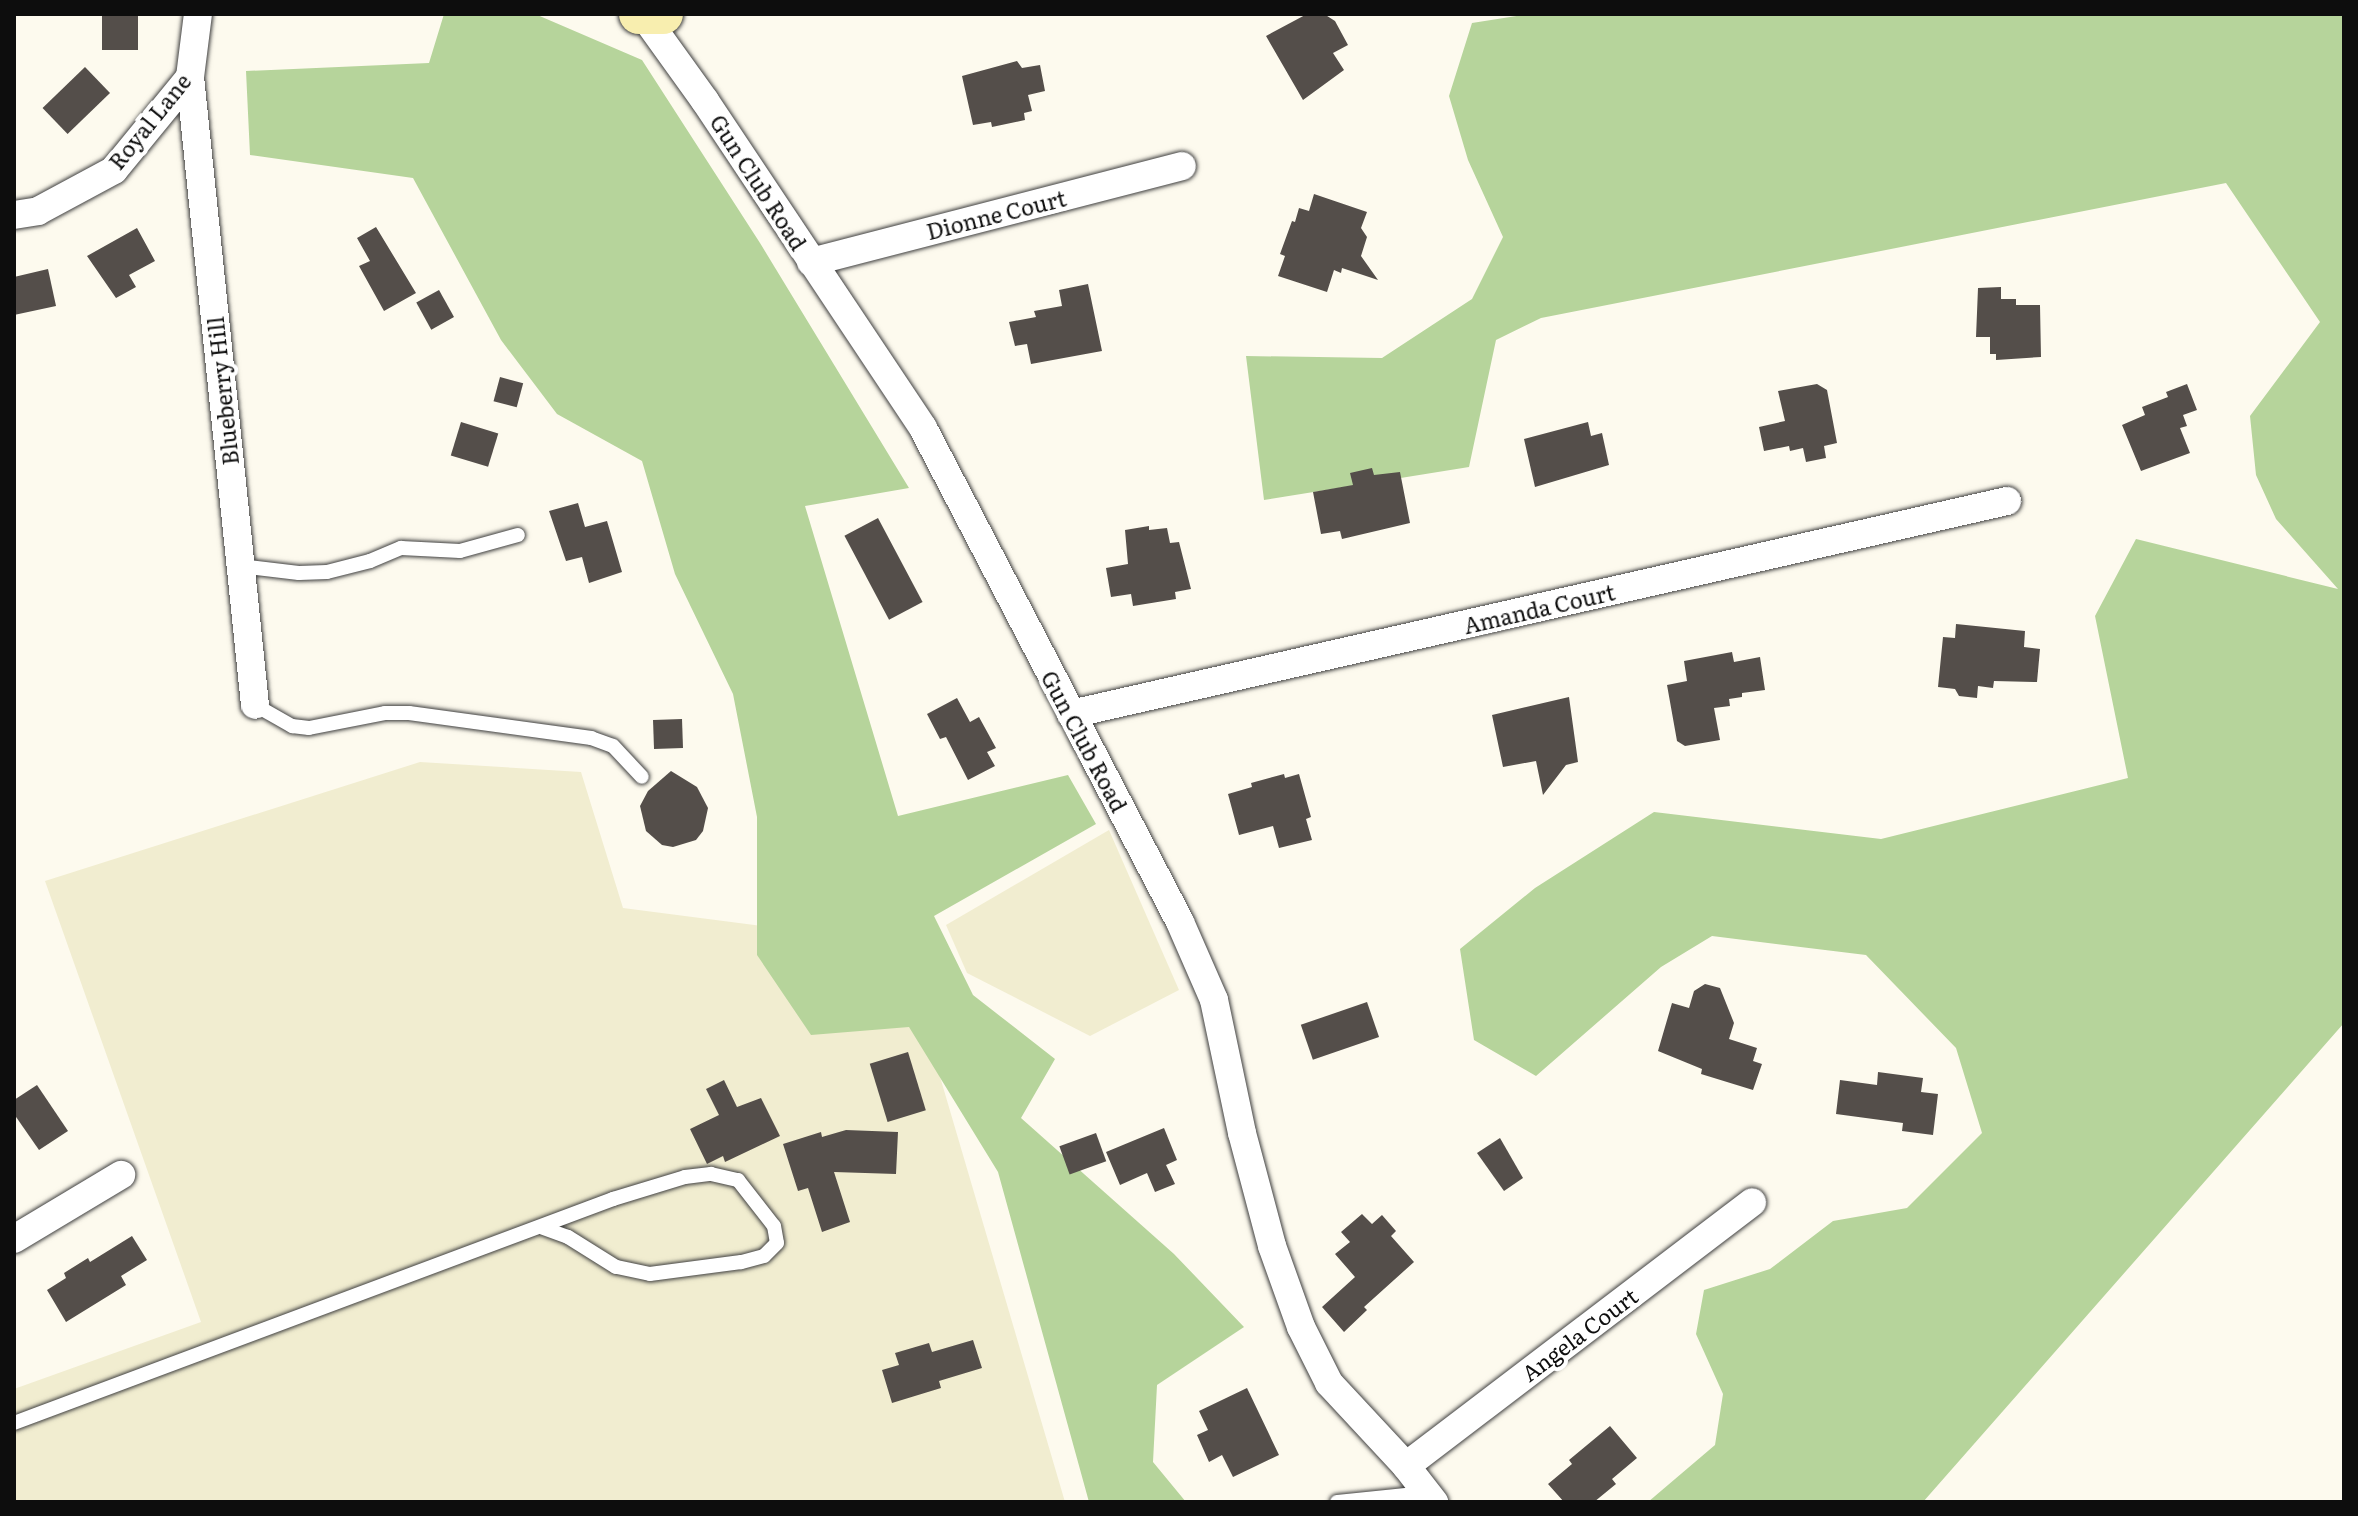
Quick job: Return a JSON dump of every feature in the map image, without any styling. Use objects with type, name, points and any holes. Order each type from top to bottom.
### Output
[{"type":"street","name":"Royal Lane","points":[[14,215],[38,211],[114,170],[190,77],[198,14]]},
{"type":"street","name":"Gun Club Road","points":[[648,15],[923,428],[1180,922],[1214,1000],[1242,1133],[1268,1232],[1301,1327],[1329,1383],[1406,1466],[1430,1498]]},
{"type":"street","name":"Blueberry Hill","points":[[190,77],[255,705]]},
{"type":"street","name":"Dionne Court","points":[[811,262],[1182,166]]},
{"type":"street","name":"Amanda Court","points":[[1071,714],[2007,501]]},
{"type":"street","points":[[17,1231],[121,1175]]},
{"type":"street","name":"Angela Court","points":[[1406,1466],[1752,1202]]},
{"type":"lane","points":[[240,566],[299,573],[327,572],[370,561],[401,548],[460,551],[518,535]]},
{"type":"lane","points":[[255,705],[292,726],[309,728],[385,713],[409,713],[591,738],[613,746],[642,777]]},
{"type":"lane","points":[[14,1423],[627,1195],[685,1177],[711,1174],[738,1180],[748,1188],[774,1226],[777,1243],[764,1256],[752,1259],[667,1275],[650,1274],[616,1267],[568,1237],[543,1228]]},
{"type":"lane","points":[[1337,1502],[1430,1498]]},
{"type":"shaded area","points":[[420,762],[581,772],[623,908],[901,944],[1065,1502],[14,1502],[14,1389],[201,1322],[45,881]]},
{"type":"shaded area","points":[[1109,830],[1179,990],[1090,1036],[967,973],[946,925]]},
{"type":"green space","points":[[444,14],[535,14],[642,60],[760,243],[909,488],[805,506],[898,816],[1068,775],[1096,824],[934,916],[973,995],[1055,1059],[1021,1118],[1174,1254],[1244,1327],[1157,1385],[1153,1462],[1186,1502],[1089,1502],[998,1172],[909,1027],[811,1035],[757,955],[757,817],[733,694],[675,574],[642,461],[557,414],[501,340],[413,178],[250,155],[246,71],[429,63]]},
{"type":"green space","points":[[1529,14],[2344,14],[2344,1023],[1923,1502],[1648,1502],[1715,1445],[1723,1394],[1696,1334],[1704,1290],[1770,1269],[1833,1221],[1907,1208],[1982,1133],[1956,1048],[1866,955],[1712,936],[1661,967],[1536,1076],[1474,1040],[1460,949],[1535,888],[1654,812],[1881,839],[2128,778],[2095,616],[2136,539],[2338,589],[2276,519],[2256,475],[2250,416],[2320,322],[2226,183],[1541,318],[1496,340],[1469,467],[1264,500],[1246,356],[1382,358],[1472,299],[1503,237],[1468,160],[1449,96],[1472,23]]},
{"type":"building","points":[[102,14],[138,14],[138,50],[102,50]]},
{"type":"building","points":[[1307,14],[1324,14],[1335,21],[1348,45],[1333,53],[1344,70],[1303,100],[1266,36]]},
{"type":"building","points":[[1017,61],[1022,68],[1040,65],[1045,91],[1028,95],[1032,111],[1024,113],[1025,120],[992,127],[991,122],[973,125],[962,76]]},
{"type":"building","points":[[85,67],[110,93],[68,134],[43,108]]},
{"type":"building","points":[[1314,194],[1367,212],[1361,228],[1367,237],[1361,256],[1378,280],[1342,268],[1341,273],[1334,270],[1327,292],[1278,276],[1285,256],[1280,254],[1292,221],[1295,222],[1299,208],[1309,211]]},
{"type":"building","points":[[376,227],[416,293],[384,311],[359,266],[370,261],[357,238]]},
{"type":"building","points":[[137,228],[155,261],[129,275],[136,287],[116,298],[87,256]]},
{"type":"building","points":[[48,269],[56,306],[14,315],[14,277]]},
{"type":"building","points":[[1088,284],[1102,351],[1031,364],[1027,344],[1015,346],[1009,322],[1036,317],[1034,311],[1062,306],[1059,290]]},
{"type":"building","points":[[2001,287],[2001,299],[2016,299],[2016,305],[2040,305],[2041,357],[1996,360],[1996,354],[1990,354],[1990,337],[1976,337],[1978,288]]},
{"type":"building","points":[[439,290],[454,317],[431,330],[416,303]]},
{"type":"building","points":[[500,377],[523,383],[517,407],[494,401]]},
{"type":"building","points":[[1817,384],[1827,390],[1837,443],[1824,446],[1826,458],[1806,462],[1803,448],[1790,451],[1789,446],[1764,451],[1759,427],[1785,421],[1778,391]]},
{"type":"building","points":[[2187,384],[2197,410],[2183,415],[2187,426],[2180,428],[2190,453],[2141,471],[2122,425],[2145,415],[2142,407],[2168,397],[2166,392]]},
{"type":"building","points":[[461,422],[498,433],[488,467],[451,455]]},
{"type":"building","points":[[1588,422],[1591,436],[1602,433],[1609,465],[1535,487],[1524,439]]},
{"type":"building","points":[[1372,468],[1374,475],[1400,472],[1410,523],[1342,539],[1340,531],[1321,534],[1313,492],[1353,485],[1350,473]]},
{"type":"building","points":[[578,503],[585,527],[607,521],[622,572],[589,583],[582,557],[566,561],[549,511]]},
{"type":"building","points":[[878,518],[923,602],[889,620],[844,536]]},
{"type":"building","points":[[1149,526],[1149,530],[1167,528],[1170,543],[1179,542],[1191,589],[1175,592],[1176,599],[1133,606],[1131,594],[1111,597],[1106,568],[1128,564],[1125,530]]},
{"type":"building","points":[[1956,624],[2025,631],[2024,647],[2040,649],[2037,682],[1994,681],[1993,688],[1978,686],[1977,698],[1959,696],[1955,689],[1938,687],[1943,637],[1955,638]]},
{"type":"building","points":[[1732,652],[1734,662],[1760,657],[1765,690],[1742,693],[1742,697],[1729,699],[1730,706],[1714,708],[1720,740],[1685,746],[1677,741],[1667,685],[1687,681],[1684,661]]},
{"type":"building","points":[[1569,697],[1578,762],[1566,765],[1543,795],[1536,761],[1503,767],[1492,715]]},
{"type":"building","points":[[957,698],[970,722],[979,717],[996,748],[987,752],[995,766],[968,780],[946,737],[940,739],[927,714]]},
{"type":"building","points":[[682,719],[683,748],[654,749],[653,720]]},
{"type":"building","points":[[671,771],[697,787],[708,808],[703,831],[696,840],[673,847],[662,845],[646,831],[640,806],[648,791]]},
{"type":"building","points":[[1284,774],[1285,778],[1299,774],[1311,817],[1306,819],[1312,840],[1279,848],[1273,826],[1239,835],[1228,794],[1252,787],[1251,783]]},
{"type":"building","points":[[1705,984],[1720,988],[1734,1023],[1729,1039],[1757,1048],[1753,1061],[1762,1064],[1753,1090],[1701,1074],[1702,1069],[1658,1051],[1672,1003],[1689,1008],[1694,991]]},
{"type":"building","points":[[1367,1002],[1379,1037],[1313,1060],[1301,1025]]},
{"type":"building","points":[[908,1052],[926,1110],[888,1122],[870,1064]]},
{"type":"building","points":[[1878,1072],[1923,1078],[1921,1092],[1938,1094],[1933,1135],[1902,1131],[1903,1123],[1836,1114],[1840,1080],[1877,1085]]},
{"type":"building","points":[[724,1080],[737,1107],[761,1098],[780,1136],[725,1162],[723,1156],[707,1164],[690,1129],[719,1115],[706,1089]]},
{"type":"building","points":[[37,1085],[68,1131],[39,1150],[14,1114],[14,1100]]},
{"type":"building","points":[[1164,1128],[1177,1160],[1166,1165],[1175,1184],[1155,1192],[1147,1173],[1120,1185],[1106,1152]]},
{"type":"building","points":[[846,1130],[898,1132],[896,1174],[834,1172],[850,1222],[822,1232],[808,1188],[798,1191],[783,1144],[821,1132],[822,1137]]},
{"type":"building","points":[[1096,1133],[1106,1161],[1070,1175],[1059,1146]]},
{"type":"building","points":[[1500,1138],[1523,1178],[1504,1191],[1477,1153]]},
{"type":"building","points":[[1362,1214],[1372,1224],[1382,1215],[1396,1231],[1391,1236],[1414,1262],[1364,1307],[1367,1310],[1344,1332],[1322,1307],[1355,1277],[1335,1254],[1350,1242],[1341,1232]]},
{"type":"building","points":[[132,1236],[147,1260],[121,1276],[126,1285],[66,1322],[47,1290],[66,1278],[64,1273],[88,1258],[90,1262]]},
{"type":"building","points":[[973,1340],[982,1368],[939,1381],[941,1388],[892,1403],[882,1370],[899,1365],[895,1353],[929,1343],[932,1352]]},
{"type":"building","points":[[1247,1388],[1279,1455],[1233,1477],[1222,1455],[1209,1462],[1197,1435],[1208,1430],[1199,1411]]},
{"type":"building","points":[[1610,1426],[1637,1458],[1612,1479],[1616,1484],[1594,1502],[1564,1502],[1548,1484],[1572,1464],[1569,1460]]}]
